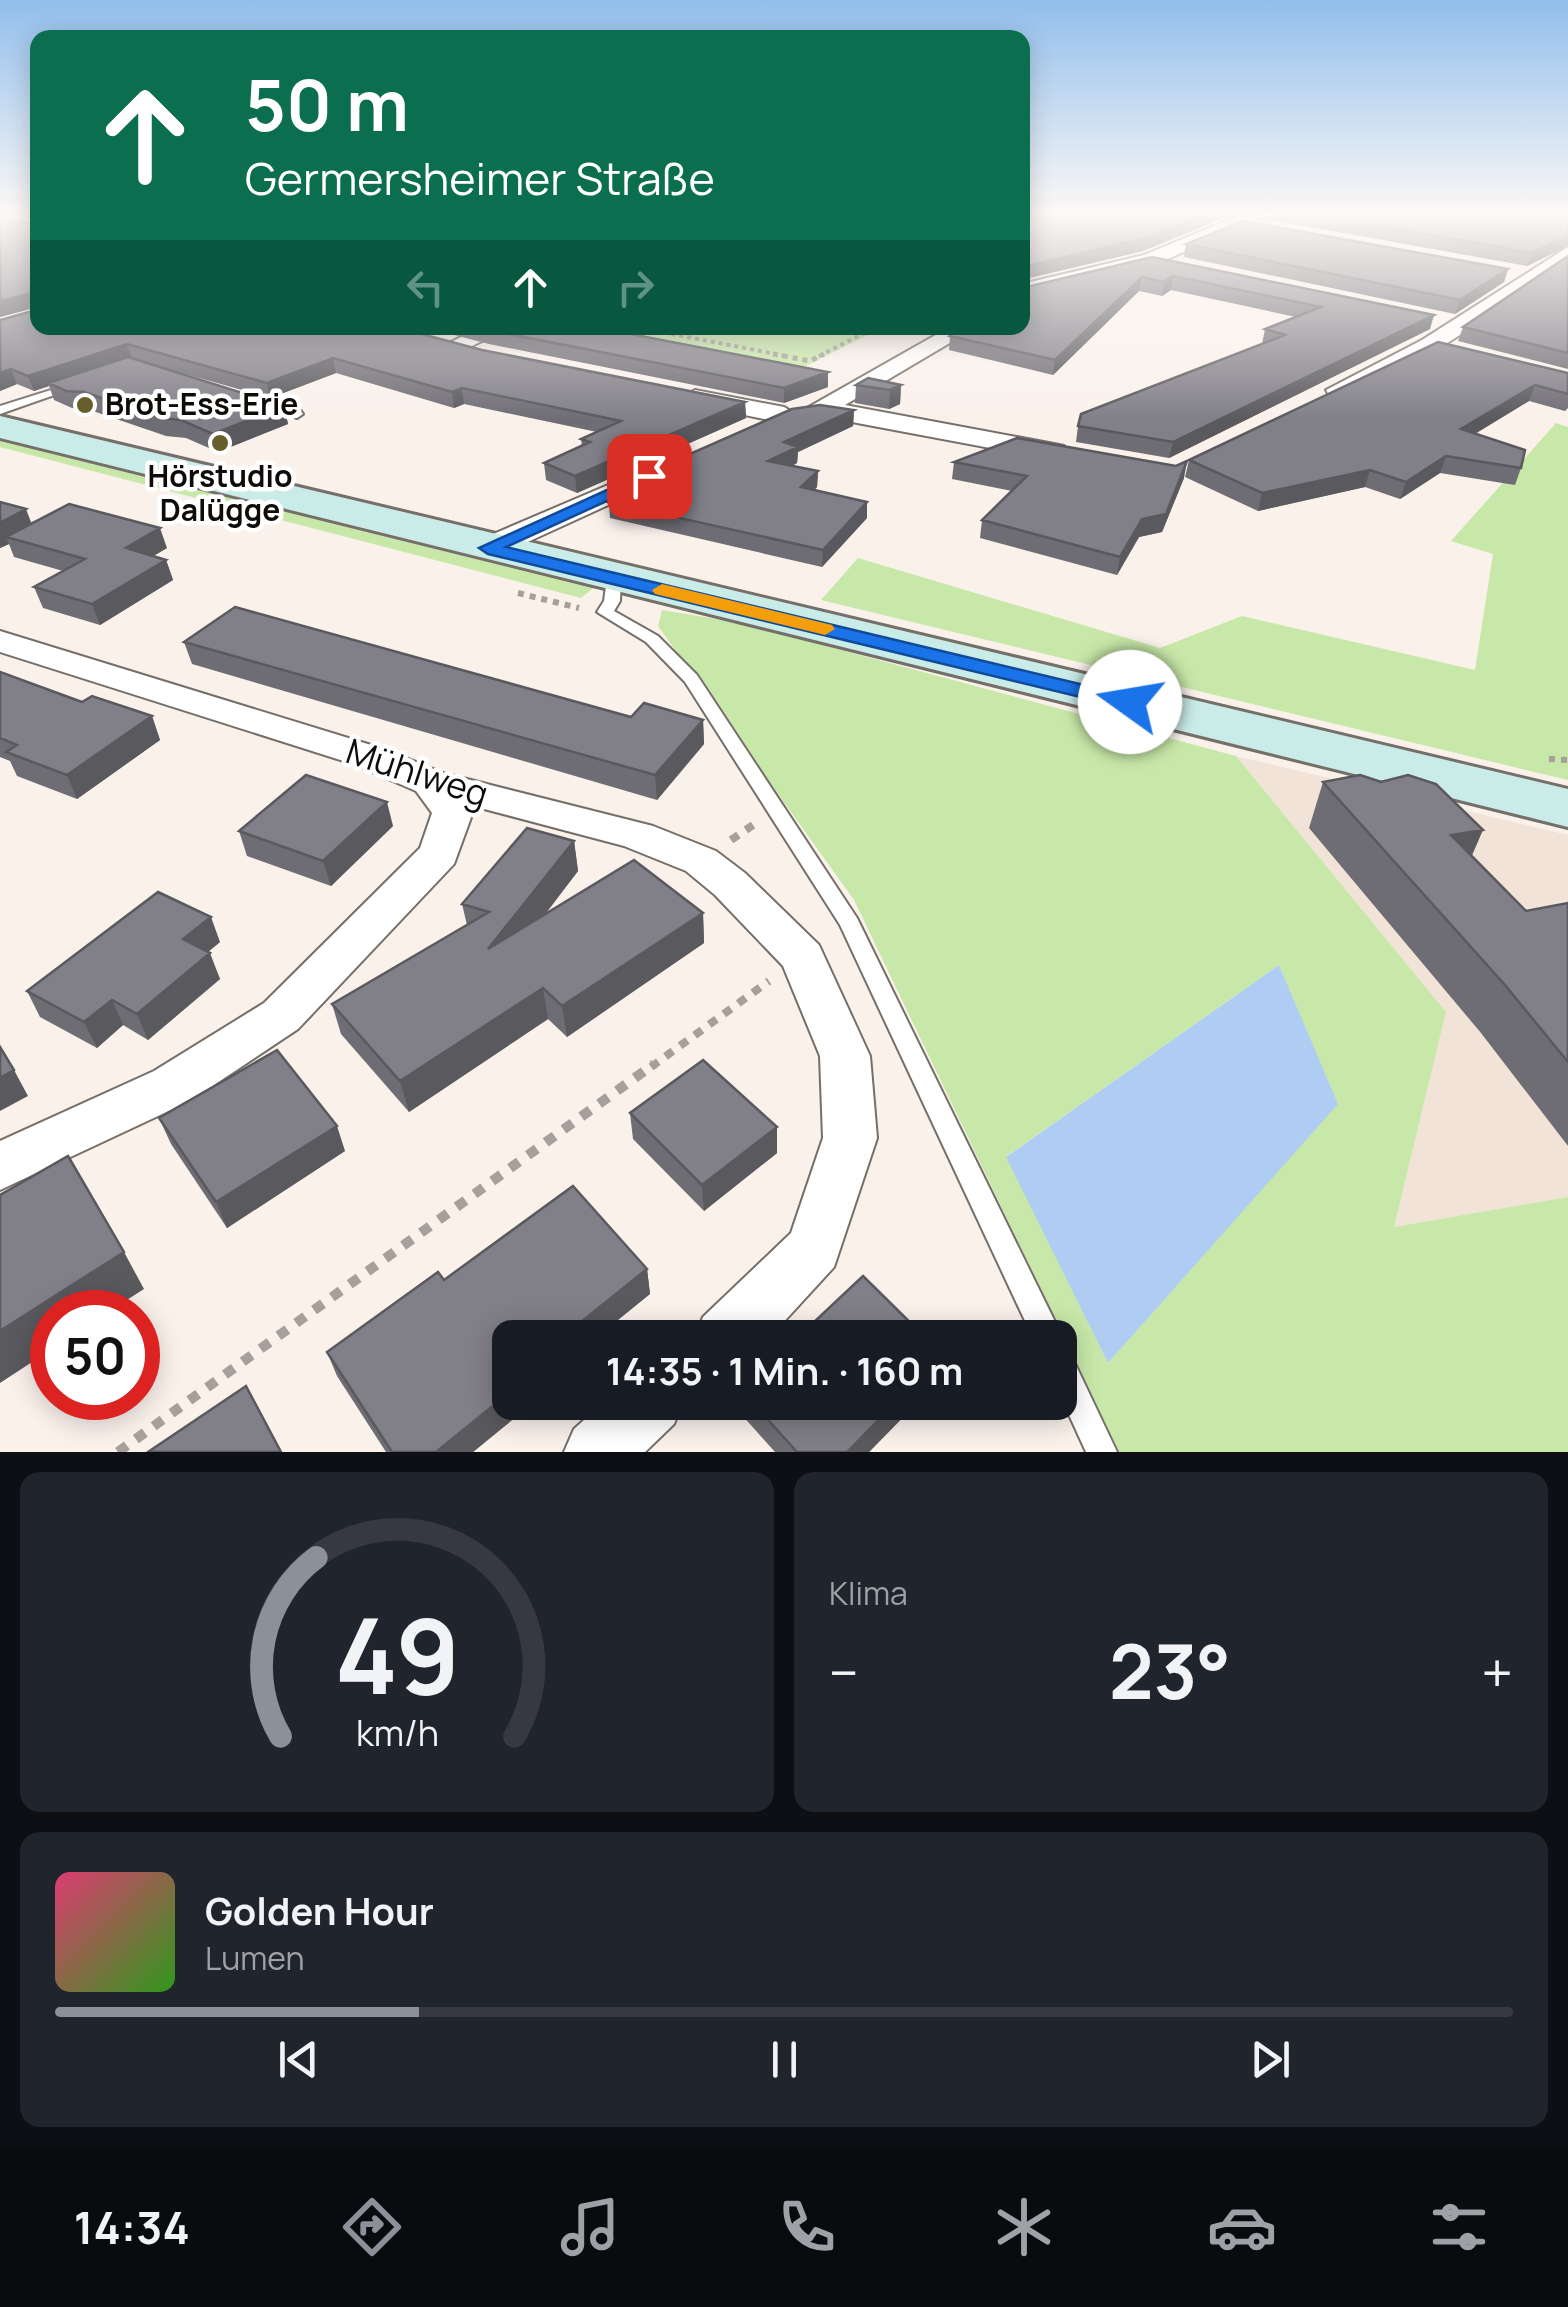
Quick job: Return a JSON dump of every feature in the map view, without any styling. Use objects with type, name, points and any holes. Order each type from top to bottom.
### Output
[{"type":"main road","points":[[0,427],[1568,808]]},
{"type":"street","points":[[1310,404],[1430,345],[1510,284]]},
{"type":"street","points":[[1421,317],[1460,325]]},
{"type":"street","points":[[475,335],[448,343],[485,354]]},
{"type":"street","points":[[748,431],[784,415],[820,408],[951,335]]},
{"type":"street","points":[[1430,345],[1465,354]]},
{"type":"street","points":[[676,394],[784,415]]},
{"type":"street","points":[[820,408],[1085,458]]},
{"type":"street","points":[[488,548],[676,464]]},
{"type":"street","name":"Mühlweg","points":[[0,641],[370,757],[430,782],[638,836],[702,862],[730,884],[803,957]]},
{"type":"street","points":[[0,1166],[172,1086],[282,1016],[439,854],[453,812],[430,782]]},
{"type":"street","points":[[746,1320],[814,1248],[850,1138],[845,1056],[803,957]]},
{"type":"street","points":[[596,1452],[632,1420]]},
{"type":"lane","points":[[0,410],[83,383]]},
{"type":"lane","points":[[242,398],[297,414]]},
{"type":"lane","points":[[614,578],[612,601],[605,612],[652,639],[691,679],[850,923],[1039,1320]]},
{"type":"lane","points":[[1077,1399],[1102,1452]]},
{"type":"path","points":[[677,335],[810,361],[860,335]]},
{"type":"path","points":[[847,342],[859,346]]},
{"type":"path","points":[[702,862],[775,809]]},
{"type":"path","points":[[118,1452],[803,957]]},
{"type":"shaded area","points":[[1236,756],[1568,835],[1568,1197],[1394,1227],[1446,1012]]},
{"type":"green space","points":[[644,335],[868,335],[804,367]]},
{"type":"green space","points":[[1556,423],[1568,427],[1568,780],[821,600],[858,558],[1160,648],[1242,616],[1475,670],[1493,554],[1451,541]]},
{"type":"green space","points":[[0,436],[601,582],[581,598],[0,447]]},
{"type":"green space","points":[[662,610],[741,623],[1236,756],[1446,1012],[1394,1227],[1568,1197],[1568,1452],[1119,1452],[1077,1365],[1077,1320],[1056,1320],[854,900],[658,626]],"holes":[[[1279,965],[1337,1104],[1108,1363],[1007,1156]]]},
{"type":"water","points":[[1279,965],[1338,1104],[1108,1363],[1006,1157]]},
{"type":"building","points":[[0,284],[30,284],[30,293],[0,301]]},
{"type":"building","points":[[1135,284],[1055,360],[950,336],[1030,335],[1030,286]]},
{"type":"building","points":[[1210,284],[1282,284],[1434,315],[1173,442],[1078,426],[1081,414],[1285,335],[1265,329],[1321,307]]},
{"type":"building","points":[[1381,284],[1485,284],[1460,300]]},
{"type":"building","points":[[1527,284],[1568,284],[1568,353],[1463,327]]},
{"type":"building","points":[[30,312],[30,335],[425,335],[482,350],[745,402],[575,476],[544,463],[590,442],[581,439],[621,421],[462,388],[452,392],[333,358],[267,383],[127,344],[28,376],[11,369],[0,373],[0,320]]},
{"type":"building","points":[[514,335],[636,335],[828,372],[784,388]]},
{"type":"building","points":[[1438,342],[1568,373],[1568,394],[1535,385],[1461,429],[1525,450],[1521,468],[1446,456],[1406,482],[1370,470],[1262,493],[1189,460]]},
{"type":"building","points":[[128,357],[284,406],[213,434],[181,420],[160,418],[48,383]]},
{"type":"building","points":[[868,378],[901,385],[890,390],[856,385]]},
{"type":"building","points":[[820,405],[854,410],[784,442],[798,447],[768,461],[818,471],[801,487],[867,502],[823,550],[608,502],[617,494],[608,490],[792,409]]},
{"type":"building","points":[[1017,438],[1176,466],[1187,461],[1166,514],[1142,519],[1120,557],[982,520],[1027,476],[954,462]]},
{"type":"building","points":[[0,502],[26,509],[0,523]]},
{"type":"building","points":[[69,504],[160,528],[126,548],[166,560],[92,604],[34,587],[85,559],[6,537]]},
{"type":"building","points":[[235,607],[631,717],[644,703],[703,720],[655,775],[184,642]]},
{"type":"building","points":[[0,672],[82,702],[92,696],[152,716],[67,775],[6,752],[17,745],[0,738]]},
{"type":"building","points":[[306,775],[387,802],[323,861],[239,831]]},
{"type":"building","points":[[1360,775],[1381,782],[1408,775],[1436,784],[1483,830],[1451,835],[1526,911],[1568,903],[1568,1062],[1505,985],[1323,782]]},
{"type":"building","points":[[527,828],[574,841],[488,949],[634,860],[703,913],[562,1006],[543,988],[400,1081],[332,1004],[489,912],[462,904]]},
{"type":"building","points":[[158,892],[211,917],[183,939],[210,953],[137,1014],[112,1000],[84,1022],[27,991]]},
{"type":"building","points":[[0,1047],[14,1070],[0,1078]]},
{"type":"building","points":[[277,1050],[337,1126],[216,1202],[159,1118]]},
{"type":"building","points":[[703,1060],[777,1127],[702,1185],[630,1113]]},
{"type":"building","points":[[68,1156],[124,1252],[64,1290],[30,1290],[30,1312],[0,1331],[0,1195]]},
{"type":"building","points":[[573,1186],[647,1269],[583,1320],[492,1320],[492,1407],[436,1452],[392,1452],[327,1352],[438,1272],[444,1280]]},
{"type":"building","points":[[863,1276],[908,1320],[816,1320]]},
{"type":"building","points":[[246,1386],[281,1452],[148,1452]]},
{"type":"building","points":[[768,1420],[878,1420],[847,1452],[797,1452]]},
{"type":"slow traffic","points":[[662,590],[825,629]]},
{"type":"place","name":"Brot-Ess-Erie","points":[[85,405]]},
{"type":"place","name":"Hörstudio Dalügge","points":[[220,443]]},
{"type":"route","points":[[649,476],[488,548],[1130,702]]}]
